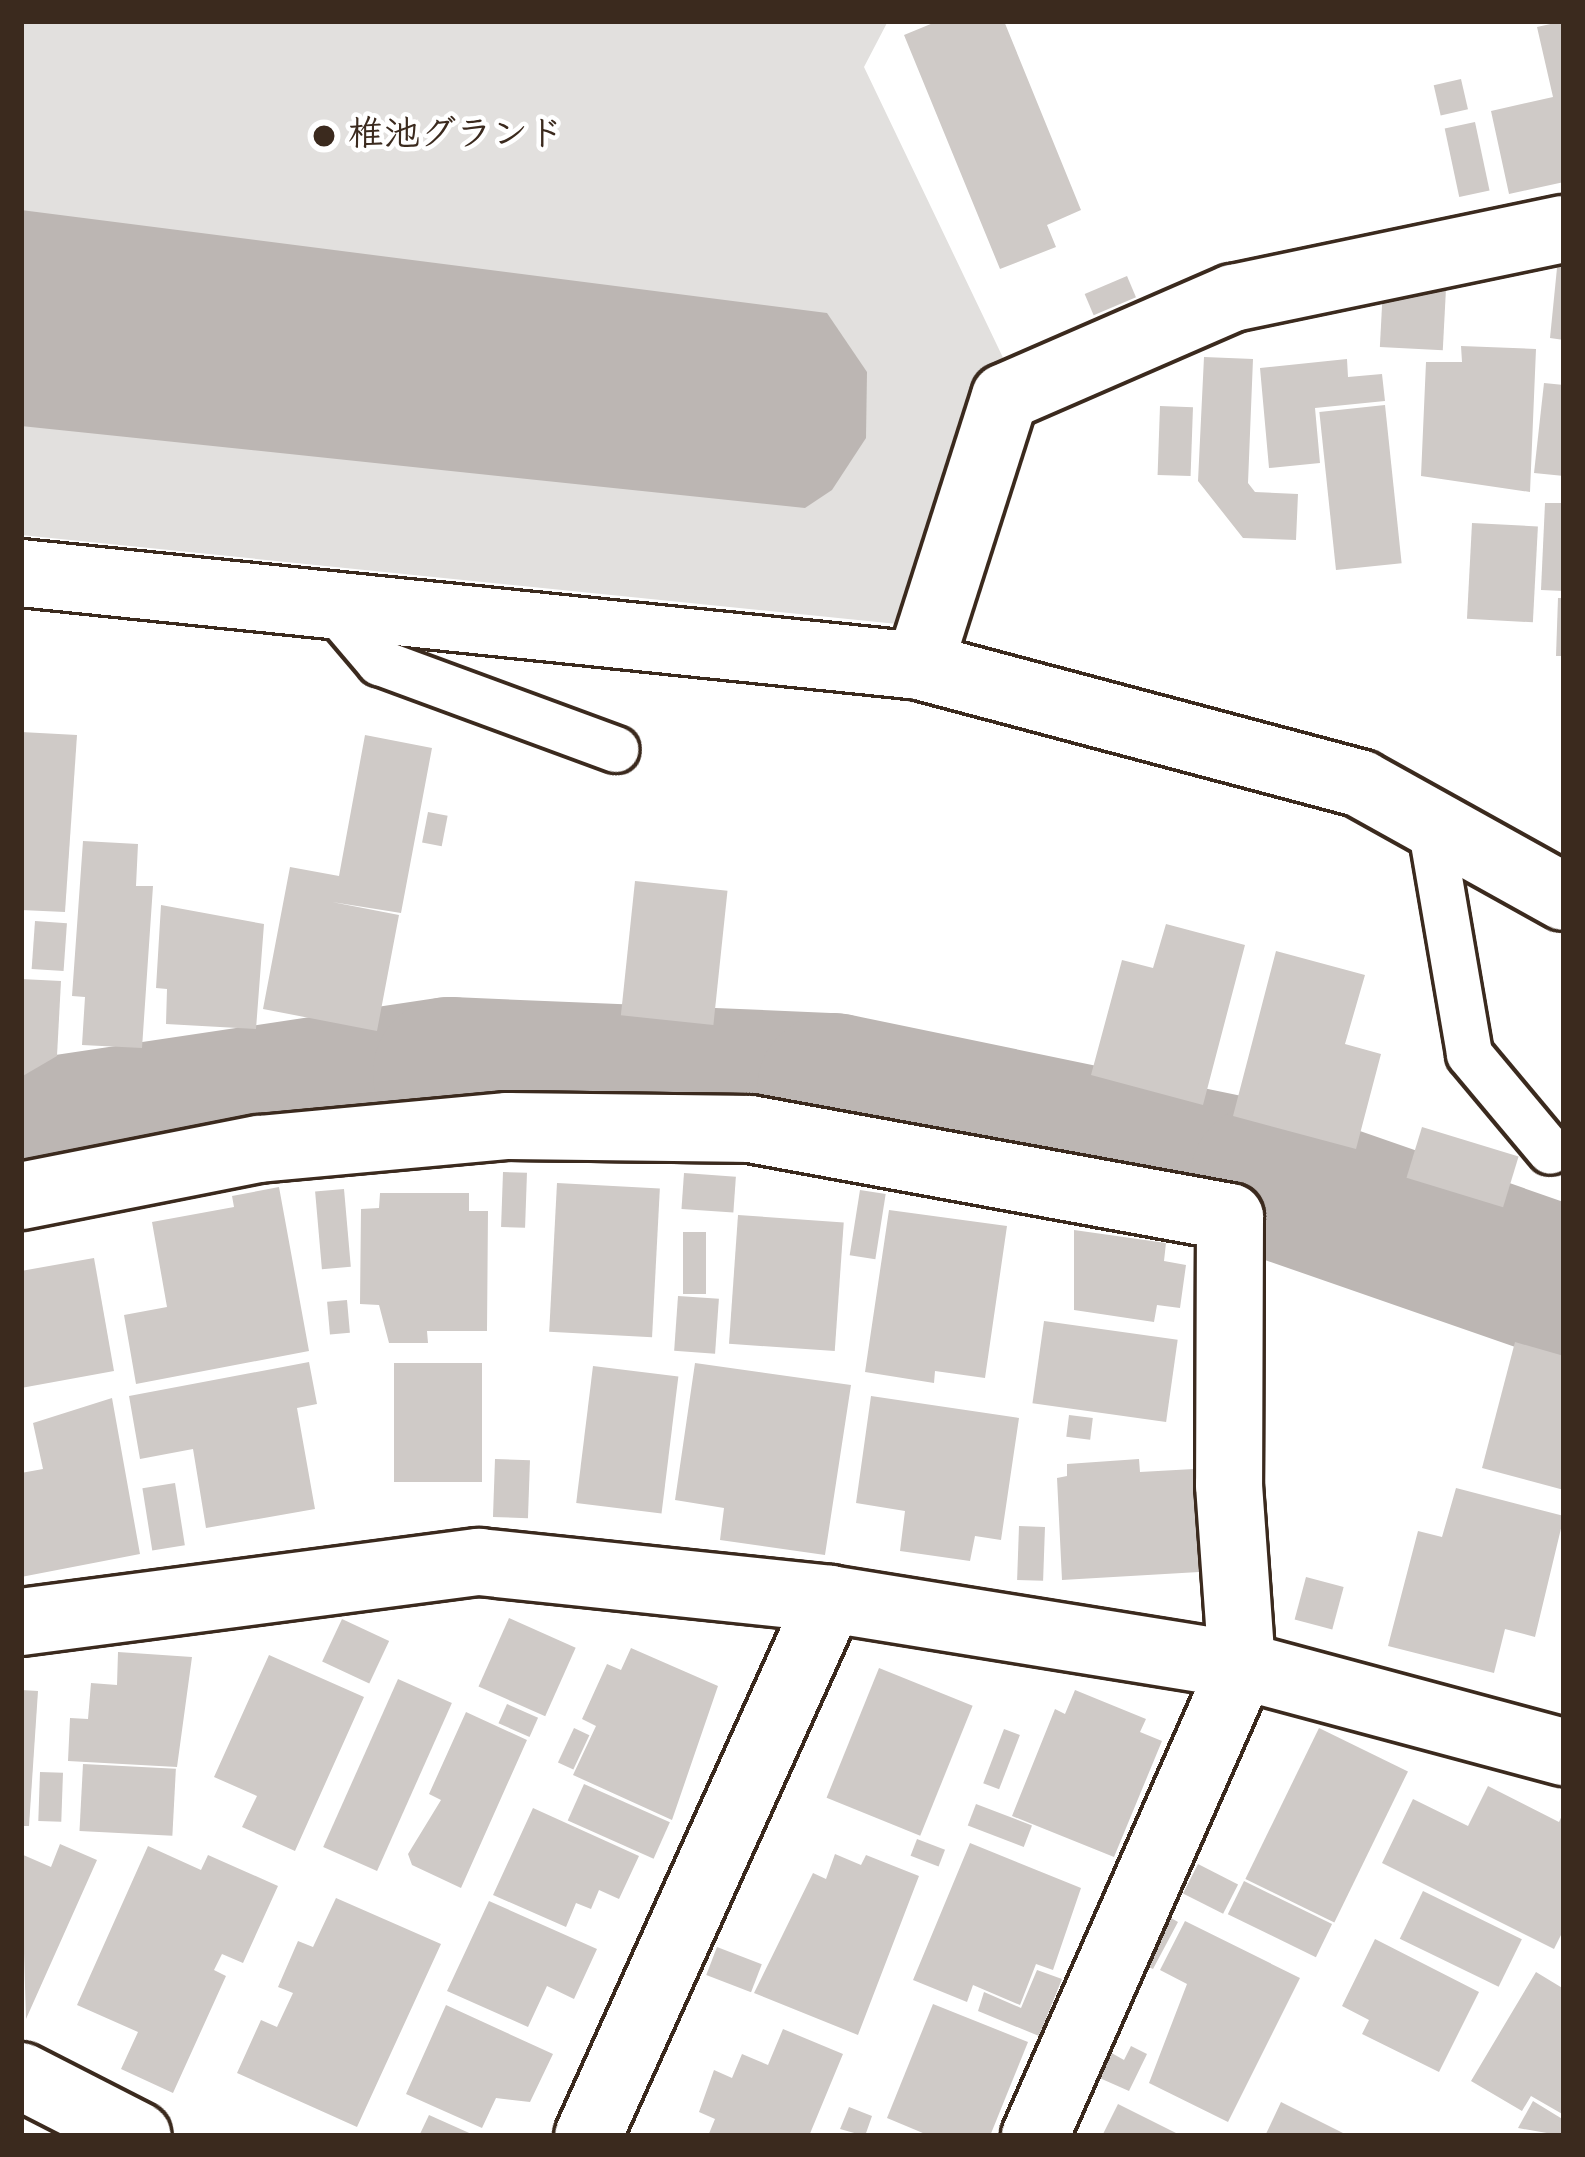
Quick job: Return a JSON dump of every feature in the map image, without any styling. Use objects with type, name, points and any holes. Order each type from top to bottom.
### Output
[{"type":"street","points":[[920,666],[1005,397],[1233,298],[1564,229]]},
{"type":"street","points":[[21,573],[334,609],[920,666],[1361,784],[1564,897]]},
{"type":"street","points":[[21,1196],[259,1149],[508,1126],[749,1129],[1230,1217],[1229,1485],[1242,1666],[1035,2136]]},
{"type":"street","points":[[21,1622],[478,1562],[830,1599],[1242,1666],[1564,1752]]},
{"type":"street","points":[[588,2136],[830,1599]]},
{"type":"street","points":[[21,2076],[138,2136]]},
{"type":"lane","points":[[334,609],[379,662],[616,749]]},
{"type":"lane","points":[[1430,824],[1469,1054],[1550,1151]]},
{"type":"shaded area","points":[[21,21],[888,21],[864,67],[1007,366],[907,625],[21,535]]},
{"type":"shaded area","points":[[21,210],[827,313],[867,372],[866,438],[832,490],[805,508],[21,426]]},
{"type":"building","points":[[938,21],[1004,21],[1081,210],[1047,225],[1056,247],[1000,269],[904,35]]},
{"type":"building","points":[[1564,21],[1564,182],[1509,194],[1491,111],[1553,97],[1537,27]]},
{"type":"building","points":[[1461,79],[1468,109],[1441,116],[1434,85]]},
{"type":"building","points":[[1475,122],[1490,190],[1459,197],[1445,128]]},
{"type":"building","points":[[1558,258],[1564,259],[1564,340],[1550,338]]},
{"type":"building","points":[[1127,276],[1136,297],[1094,315],[1085,294]]},
{"type":"building","points":[[1383,287],[1446,290],[1443,350],[1380,347]]},
{"type":"building","points":[[1461,346],[1536,349],[1530,492],[1421,476],[1426,362],[1462,362]]},
{"type":"building","points":[[1204,357],[1253,359],[1248,483],[1255,492],[1298,494],[1296,540],[1243,538],[1198,481]]},
{"type":"building","points":[[1347,359],[1348,377],[1382,374],[1385,401],[1315,408],[1320,463],[1269,468],[1260,368]]},
{"type":"building","points":[[1544,383],[1564,385],[1564,476],[1534,473]]},
{"type":"building","points":[[1385,405],[1402,563],[1336,570],[1319,412]]},
{"type":"building","points":[[1160,406],[1193,407],[1191,476],[1158,475]]},
{"type":"building","points":[[1545,503],[1564,503],[1564,591],[1541,590]]},
{"type":"building","points":[[1472,523],[1538,526],[1533,622],[1467,619]]},
{"type":"building","points":[[1558,598],[1564,598],[1564,656],[1556,656]]},
{"type":"building","points":[[21,732],[77,735],[65,912],[21,910]]},
{"type":"building","points":[[365,735],[432,748],[401,913],[332,902],[399,915],[377,1031],[263,1009],[290,867],[339,876]]},
{"type":"building","points":[[428,812],[448,816],[442,846],[422,842]]},
{"type":"building","points":[[83,841],[138,844],[136,886],[153,886],[142,1048],[82,1045],[85,997],[72,996]]},
{"type":"building","points":[[635,881],[727,891],[713,1025],[621,1015]]},
{"type":"building","points":[[161,905],[264,924],[256,1029],[166,1024],[167,989],[156,988]]},
{"type":"building","points":[[35,921],[67,923],[64,971],[32,969]]},
{"type":"building","points":[[1166,924],[1245,945],[1203,1105],[1091,1075],[1122,960],[1153,968]]},
{"type":"building","points":[[1276,951],[1365,975],[1345,1044],[1381,1054],[1356,1149],[1233,1116]]},
{"type":"building","points":[[21,979],[61,981],[57,1056],[21,1077]]},
{"type":"building","points":[[1422,1127],[1519,1157],[1503,1207],[1407,1178]]},
{"type":"building","points":[[503,1172],[527,1173],[525,1228],[501,1227]]},
{"type":"building","points":[[684,1173],[736,1177],[733,1213],[681,1209]]},
{"type":"building","points":[[557,1183],[660,1188],[652,1337],[549,1332]]},
{"type":"building","points":[[279,1187],[309,1351],[136,1384],[124,1315],[167,1307],[152,1222],[234,1207],[232,1196]]},
{"type":"building","points":[[344,1189],[351,1267],[322,1269],[315,1192]]},
{"type":"building","points":[[860,1190],[886,1194],[875,1259],[850,1255]]},
{"type":"building","points":[[380,1193],[469,1193],[469,1211],[488,1211],[487,1331],[427,1331],[428,1343],[389,1343],[379,1305],[360,1304],[361,1209],[379,1208]]},
{"type":"building","points":[[889,1210],[1007,1226],[985,1378],[935,1371],[934,1383],[865,1372]]},
{"type":"building","points":[[738,1215],[844,1222],[835,1351],[729,1344]]},
{"type":"building","points":[[1074,1230],[1166,1243],[1164,1261],[1186,1265],[1180,1308],[1157,1305],[1154,1322],[1074,1310]]},
{"type":"building","points":[[683,1232],[706,1232],[706,1294],[683,1294]]},
{"type":"building","points":[[94,1258],[114,1371],[21,1388],[21,1271]]},
{"type":"building","points":[[678,1296],[719,1299],[715,1354],[674,1351]]},
{"type":"building","points":[[347,1300],[350,1333],[330,1335],[327,1302]]},
{"type":"building","points":[[1044,1321],[1178,1340],[1166,1422],[1032,1403]]},
{"type":"building","points":[[1515,1342],[1564,1356],[1564,1490],[1482,1468]]},
{"type":"building","points":[[309,1362],[317,1404],[297,1408],[315,1509],[206,1528],[193,1449],[140,1459],[129,1396]]},
{"type":"building","points":[[394,1363],[482,1363],[482,1482],[394,1482]]},
{"type":"building","points":[[695,1363],[851,1385],[825,1555],[720,1540],[724,1508],[675,1500]]},
{"type":"building","points":[[593,1366],[678,1376],[662,1513],[576,1503]]},
{"type":"building","points":[[871,1396],[1019,1418],[1001,1540],[975,1536],[970,1561],[900,1551],[905,1511],[856,1503]]},
{"type":"building","points":[[112,1398],[140,1554],[21,1577],[21,1473],[43,1469],[33,1423]]},
{"type":"building","points":[[1069,1415],[1093,1418],[1090,1440],[1066,1437]]},
{"type":"building","points":[[495,1459],[530,1460],[528,1518],[493,1517]]},
{"type":"building","points":[[1139,1459],[1140,1472],[1194,1469],[1199,1572],[1062,1580],[1057,1478],[1067,1476],[1067,1464]]},
{"type":"building","points":[[175,1483],[185,1545],[152,1550],[142,1488]]},
{"type":"building","points":[[1456,1488],[1564,1516],[1535,1637],[1505,1629],[1494,1673],[1388,1646],[1418,1531],[1442,1537]]},
{"type":"building","points":[[1019,1526],[1045,1527],[1043,1581],[1017,1580]]},
{"type":"building","points":[[1306,1577],[1344,1587],[1332,1630],[1295,1620]]},
{"type":"building","points":[[509,1618],[576,1648],[545,1716],[478,1687]]},
{"type":"building","points":[[342,1619],[389,1641],[369,1684],[322,1662]]},
{"type":"building","points":[[631,1648],[718,1686],[672,1820],[573,1775],[596,1726],[582,1719],[607,1664],[621,1670]]},
{"type":"building","points":[[118,1652],[192,1657],[177,1767],[68,1761],[70,1718],[88,1719],[91,1683],[117,1685]]},
{"type":"building","points":[[269,1655],[364,1697],[295,1851],[242,1827],[257,1796],[214,1777]]},
{"type":"building","points":[[879,1668],[973,1706],[920,1836],[827,1798]]},
{"type":"building","points":[[398,1679],[452,1703],[377,1871],[323,1847]]},
{"type":"building","points":[[21,1690],[38,1691],[29,1826],[21,1826]]},
{"type":"building","points":[[1075,1690],[1146,1719],[1140,1732],[1162,1741],[1114,1857],[1012,1816],[1055,1709],[1065,1714]]},
{"type":"building","points":[[507,1704],[538,1718],[530,1737],[498,1723]]},
{"type":"building","points":[[466,1712],[527,1740],[461,1888],[412,1865],[408,1854],[441,1800],[429,1794]]},
{"type":"building","points":[[574,1728],[589,1735],[573,1770],[558,1762]]},
{"type":"building","points":[[1319,1728],[1408,1771],[1334,1922],[1245,1879]]},
{"type":"building","points":[[1004,1729],[1020,1735],[999,1789],[983,1783]]},
{"type":"building","points":[[83,1764],[176,1769],[172,1836],[79,1831]]},
{"type":"building","points":[[40,1772],[63,1773],[61,1822],[38,1821]]},
{"type":"building","points":[[584,1784],[670,1822],[654,1859],[568,1821]]},
{"type":"building","points":[[1488,1786],[1559,1822],[1564,1811],[1564,1929],[1554,1949],[1382,1863],[1413,1799],[1468,1826]]},
{"type":"building","points":[[976,1804],[1032,1826],[1024,1847],[968,1825]]},
{"type":"building","points":[[533,1808],[639,1856],[619,1899],[599,1890],[591,1909],[576,1903],[566,1927],[493,1895]]},
{"type":"building","points":[[917,1839],[945,1850],[939,1867],[911,1856]]},
{"type":"building","points":[[970,1843],[1081,1888],[1053,1970],[1036,1964],[1020,2005],[973,1985],[967,2002],[913,1980]]},
{"type":"building","points":[[60,1844],[97,1860],[26,2019],[21,1854],[51,1867]]},
{"type":"building","points":[[148,1846],[201,1870],[208,1855],[278,1886],[243,1963],[222,1954],[214,1970],[226,1976],[173,2093],[121,2069],[138,2032],[77,2005]]},
{"type":"building","points":[[835,1854],[861,1865],[866,1855],[919,1876],[858,2035],[754,1993],[813,1873],[826,1879]]},
{"type":"building","points":[[1198,1864],[1238,1884],[1223,1914],[1183,1893]]},
{"type":"building","points":[[1244,1881],[1332,1924],[1316,1957],[1228,1914]]},
{"type":"building","points":[[1423,1891],[1522,1939],[1499,1987],[1400,1939]]},
{"type":"building","points":[[336,1898],[441,1944],[357,2127],[237,2073],[261,2020],[277,2027],[293,1993],[278,1987],[298,1941],[313,1947]]},
{"type":"building","points":[[489,1901],[597,1949],[574,1999],[547,1986],[528,2027],[447,1991]]},
{"type":"building","points":[[1166,1915],[1178,1922],[1153,1969],[1142,1964]]},
{"type":"building","points":[[1185,1921],[1300,1978],[1228,2122],[1149,2083],[1187,1984],[1160,1970]]},
{"type":"building","points":[[1375,1939],[1479,1992],[1439,2072],[1362,2034],[1369,2020],[1342,2006]]},
{"type":"building","points":[[717,1947],[762,1964],[751,1992],[706,1975]]},
{"type":"building","points":[[1037,1970],[1062,1979],[1039,2036],[978,2011],[984,1992],[1021,2008]]},
{"type":"building","points":[[1536,1972],[1564,1989],[1564,2115],[1531,2096],[1522,2111],[1471,2081]]},
{"type":"building","points":[[933,2004],[1028,2042],[990,2136],[930,2136],[887,2118]]},
{"type":"building","points":[[446,2005],[553,2054],[530,2102],[496,2098],[482,2128],[406,2094]]},
{"type":"building","points":[[783,2029],[843,2054],[809,2136],[708,2136],[715,2119],[699,2112],[714,2070],[732,2078],[742,2054],[768,2065]]},
{"type":"building","points":[[1131,2046],[1147,2054],[1129,2091],[1095,2076],[1108,2051],[1124,2060]]},
{"type":"building","points":[[1533,2101],[1564,2120],[1564,2136],[1518,2128]]},
{"type":"building","points":[[1281,2102],[1349,2136],[1265,2136]]},
{"type":"building","points":[[1118,2104],[1182,2136],[1102,2136]]},
{"type":"building","points":[[849,2107],[872,2116],[865,2136],[840,2129]]},
{"type":"building","points":[[429,2115],[476,2136],[419,2136]]},
{"type":"waterway","points":[[21,1137],[449,1073],[833,1089],[1266,1179],[1564,1283]]},
{"type":"place","name":"椎池グランド","points":[[324,136]]}]
